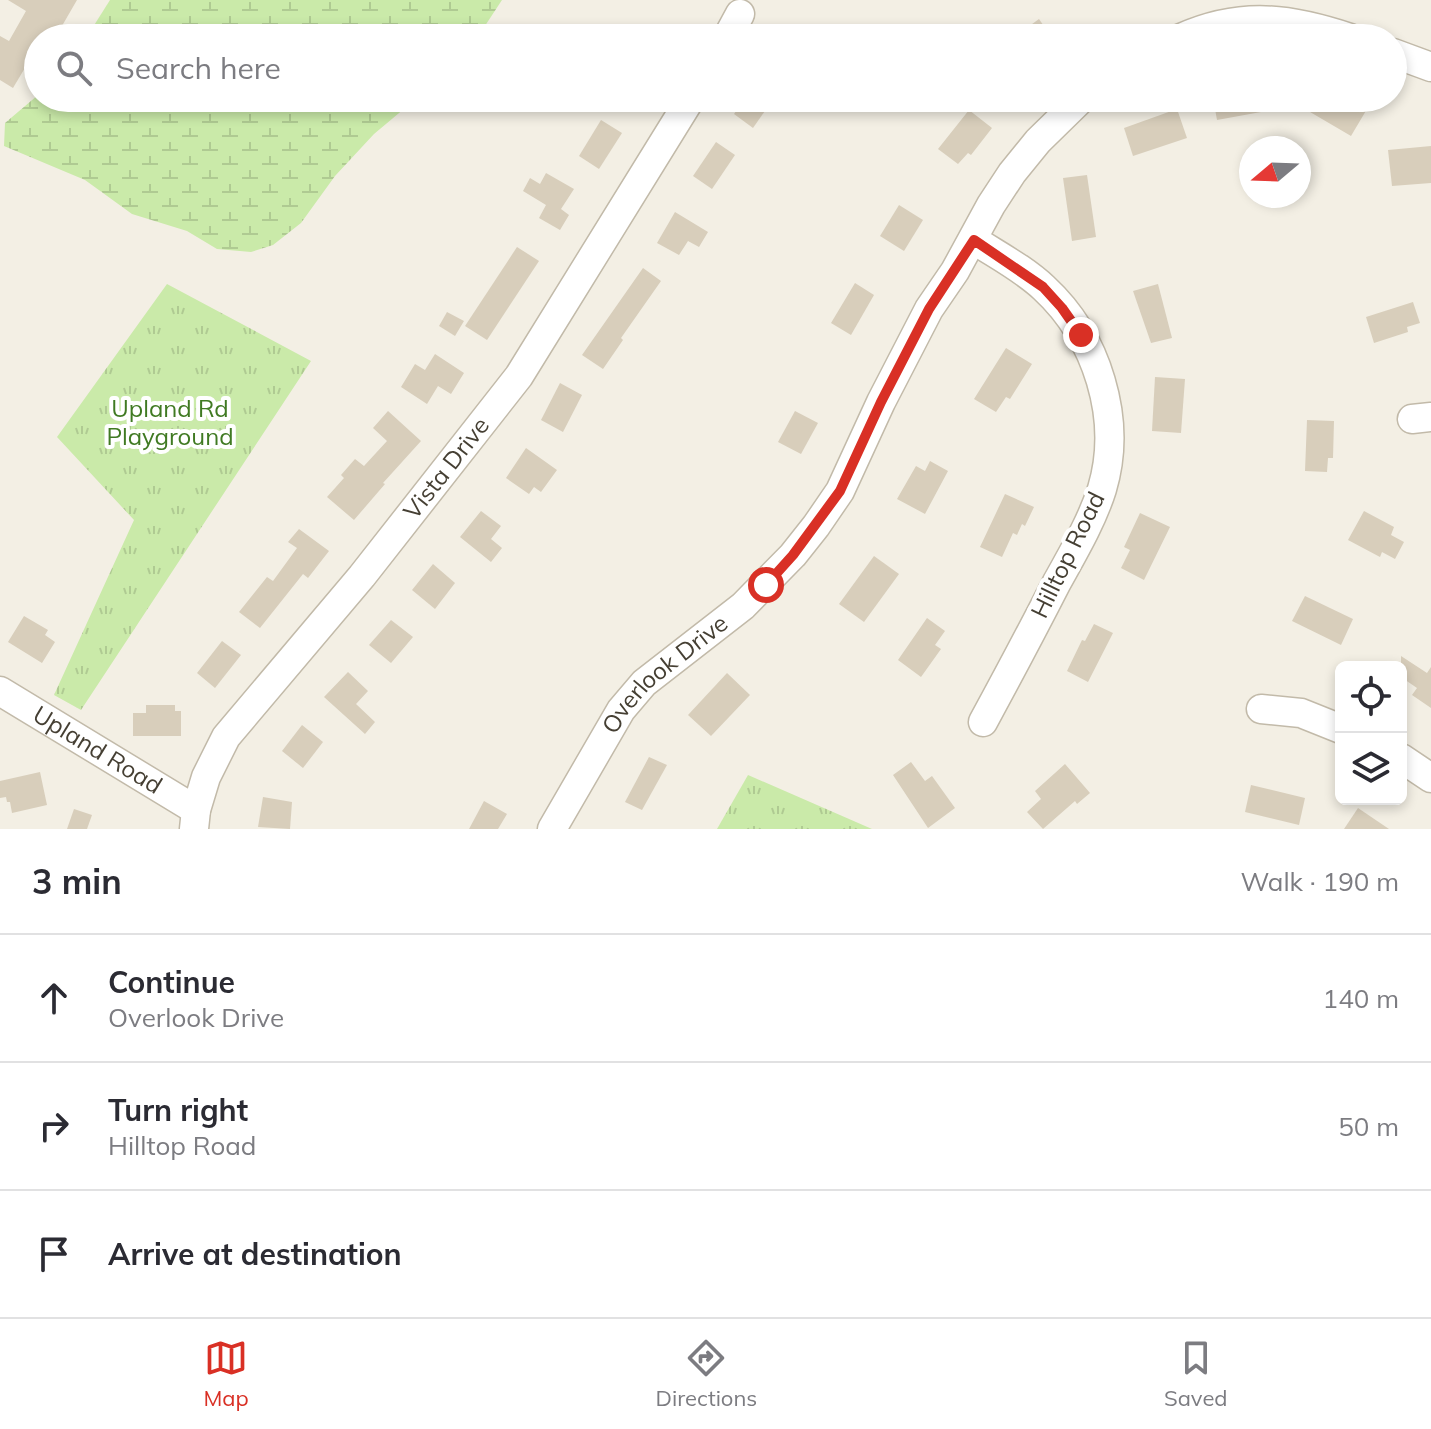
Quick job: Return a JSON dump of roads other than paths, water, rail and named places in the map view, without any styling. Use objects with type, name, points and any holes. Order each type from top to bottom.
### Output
[{"type":"street","points":[[1226,24],[1269,19],[1305,24]]},
{"type":"street","points":[[1407,58],[1431,67]]},
{"type":"street","name":"Vista Drive","points":[[195,820],[206,777],[226,737],[362,576],[519,376],[682,112]]},
{"type":"street","name":"Overlook Drive","points":[[552,829],[621,710],[644,683],[743,606],[793,555],[816,526],[840,491],[929,309],[974,240],[991,205],[1038,141],[1068,112]]},
{"type":"street","name":"Hilltop Road","points":[[974,240],[1043,287],[1062,308],[1094,361],[1104,391],[1109,423],[1102,489],[1071,558],[983,722]]},
{"type":"street","name":"Upland Road","points":[[0,691],[195,820]]},
{"type":"street","points":[[1261,709],[1301,713],[1335,727]]},
{"type":"street","points":[[1407,762],[1431,778]]},
{"type":"park label","name":"Upland Rd Playground","points":[[170,423]]}]
